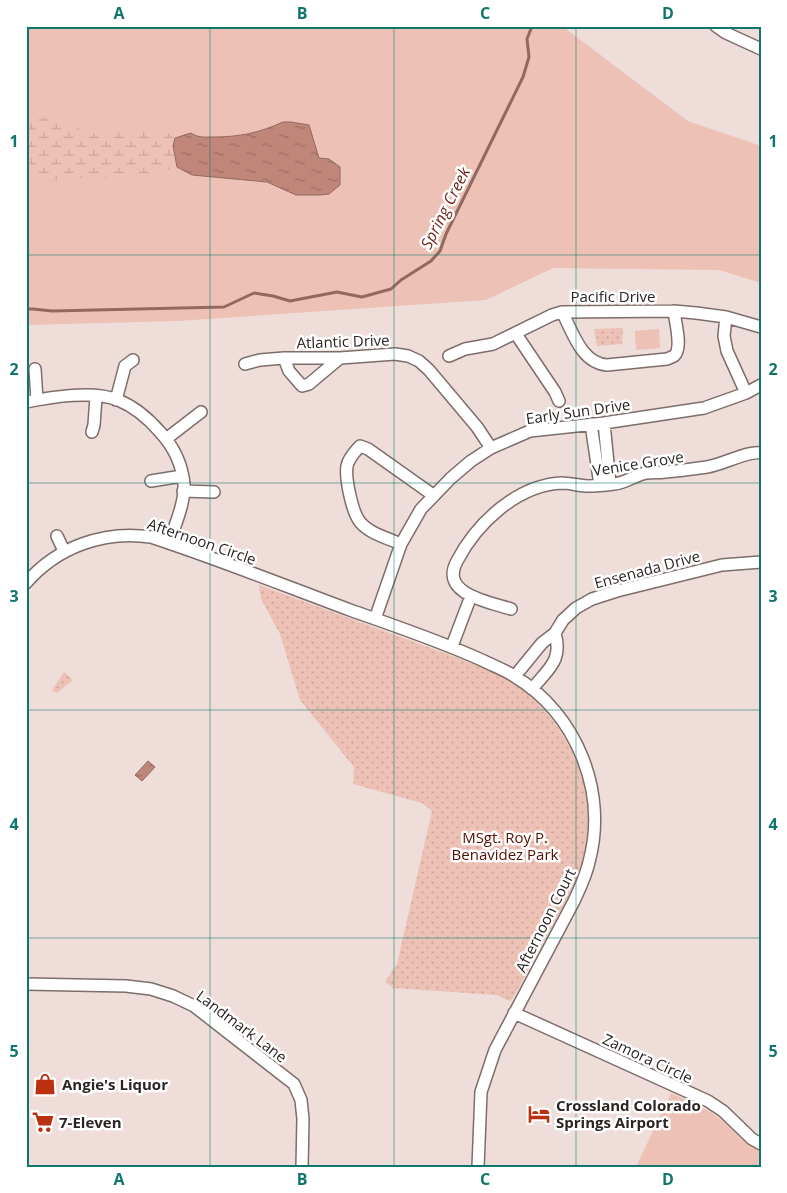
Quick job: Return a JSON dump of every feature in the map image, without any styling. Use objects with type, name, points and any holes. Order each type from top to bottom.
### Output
[{"type":"street","points":[[716,26],[726,33],[761,49]]},
{"type":"street","points":[[562,312],[590,360],[598,364],[607,365],[667,360],[674,356],[678,351],[679,344],[674,311]]},
{"type":"street","name":"Pacific Drive","points":[[449,356],[465,349],[493,344],[562,312],[674,311],[726,317],[761,327]]},
{"type":"street","points":[[726,317],[724,336],[727,351],[746,393]]},
{"type":"street","points":[[516,334],[556,392],[559,401]]},
{"type":"street","name":"Atlantic Drive","points":[[245,364],[260,360],[284,358],[340,358],[396,354],[408,356],[419,361],[429,370],[477,427],[491,448]]},
{"type":"street","points":[[284,358],[289,371],[302,386],[309,384],[340,358]]},
{"type":"street","points":[[116,400],[125,366],[133,360]]},
{"type":"street","points":[[35,369],[32,401],[60,397],[96,396],[116,400],[144,415],[166,439],[175,452],[184,491],[169,543]]},
{"type":"street","name":"Early Sun Drive","points":[[375,619],[402,544],[421,509],[450,478],[470,461],[491,448],[530,431],[604,423],[704,408],[761,386]]},
{"type":"street","points":[[92,432],[96,396]]},
{"type":"street","points":[[166,439],[202,412]]},
{"type":"street","points":[[604,423],[610,466],[605,485]]},
{"type":"street","points":[[591,424],[605,485]]},
{"type":"street","points":[[402,544],[375,533],[360,523],[353,510],[350,498],[347,466],[352,455],[360,446],[368,449],[433,495]]},
{"type":"street","name":"Venice Grove","points":[[512,609],[471,596],[460,590],[453,579],[452,569],[462,552],[478,528],[497,510],[521,495],[550,485],[562,483],[587,486],[623,483],[646,473],[710,466],[726,463],[744,455],[756,452],[761,453]]},
{"type":"street","points":[[151,481],[182,476]]},
{"type":"street","points":[[184,491],[214,492]]},
{"type":"street","name":"Afternoon Circle","points":[[26,583],[48,562],[64,551],[88,541],[119,535],[151,537],[375,619]]},
{"type":"street","points":[[57,536],[64,551]]},
{"type":"street","name":"Ensenada Drive","points":[[515,676],[542,643],[555,633],[563,620],[576,608],[592,599],[722,565],[761,562]]},
{"type":"street","points":[[452,646],[471,596]]},
{"type":"street","name":"Afternoon Court","points":[[375,619],[452,646],[515,676],[548,702],[562,719],[582,754],[589,772],[594,819],[590,860],[583,881],[495,1050],[482,1092],[478,1167]]},
{"type":"street","points":[[532,689],[556,659],[558,644],[555,633]]},
{"type":"street","name":"Landmark Lane","points":[[26,984],[126,986],[151,989],[173,996],[194,1006],[294,1084],[301,1100],[303,1119],[302,1167]]},
{"type":"street","name":"Zamora Circle","points":[[514,1013],[708,1102],[724,1111],[752,1139],[761,1144]]},
{"type":"green space","points":[[26,26],[562,26],[688,121],[761,146],[761,283],[719,270],[553,268],[486,300],[178,321],[26,325]]},
{"type":"green space","points":[[38,117],[55,118],[90,134],[142,129],[168,133],[175,138],[173,146],[177,167],[159,173],[124,178],[93,177],[49,181],[26,173],[26,121]]},
{"type":"green space","points":[[623,328],[622,344],[597,346],[594,329]]},
{"type":"green space","points":[[659,329],[660,348],[636,350],[635,331]]},
{"type":"green space","name":"MSgt. Roy P. Benavidez Park","points":[[259,585],[501,674],[527,693],[548,715],[565,739],[578,766],[586,795],[588,824],[584,855],[574,886],[510,1001],[496,995],[393,988],[385,982],[397,964],[432,811],[422,803],[353,784],[354,767],[300,700],[280,634],[261,599]]},
{"type":"green space","points":[[64,672],[73,680],[57,693],[52,690]]},
{"type":"green space","points":[[671,1093],[709,1111],[722,1120],[741,1139],[761,1150],[761,1167],[636,1167]]},
{"type":"water","points":[[283,122],[309,125],[319,158],[329,159],[340,167],[340,185],[329,194],[296,195],[267,182],[192,175],[177,167],[173,146],[175,138],[191,133],[204,137],[240,135],[257,132]]},
{"type":"water","points":[[148,761],[155,767],[142,781],[135,775]]},
{"type":"waterway","name":"Spring Creek","points":[[26,309],[52,311],[224,307],[254,293],[290,301],[337,292],[362,297],[391,289],[401,280],[431,261],[440,251],[446,234],[523,77],[529,57],[527,39],[532,26]]},
{"type":"place","name":"Angie's Liquor","points":[[45,1084]]},
{"type":"place","name":"Crossland Colorado Springs Airport","points":[[539,1114]]},
{"type":"place","name":"7-Eleven","points":[[43,1122]]}]
